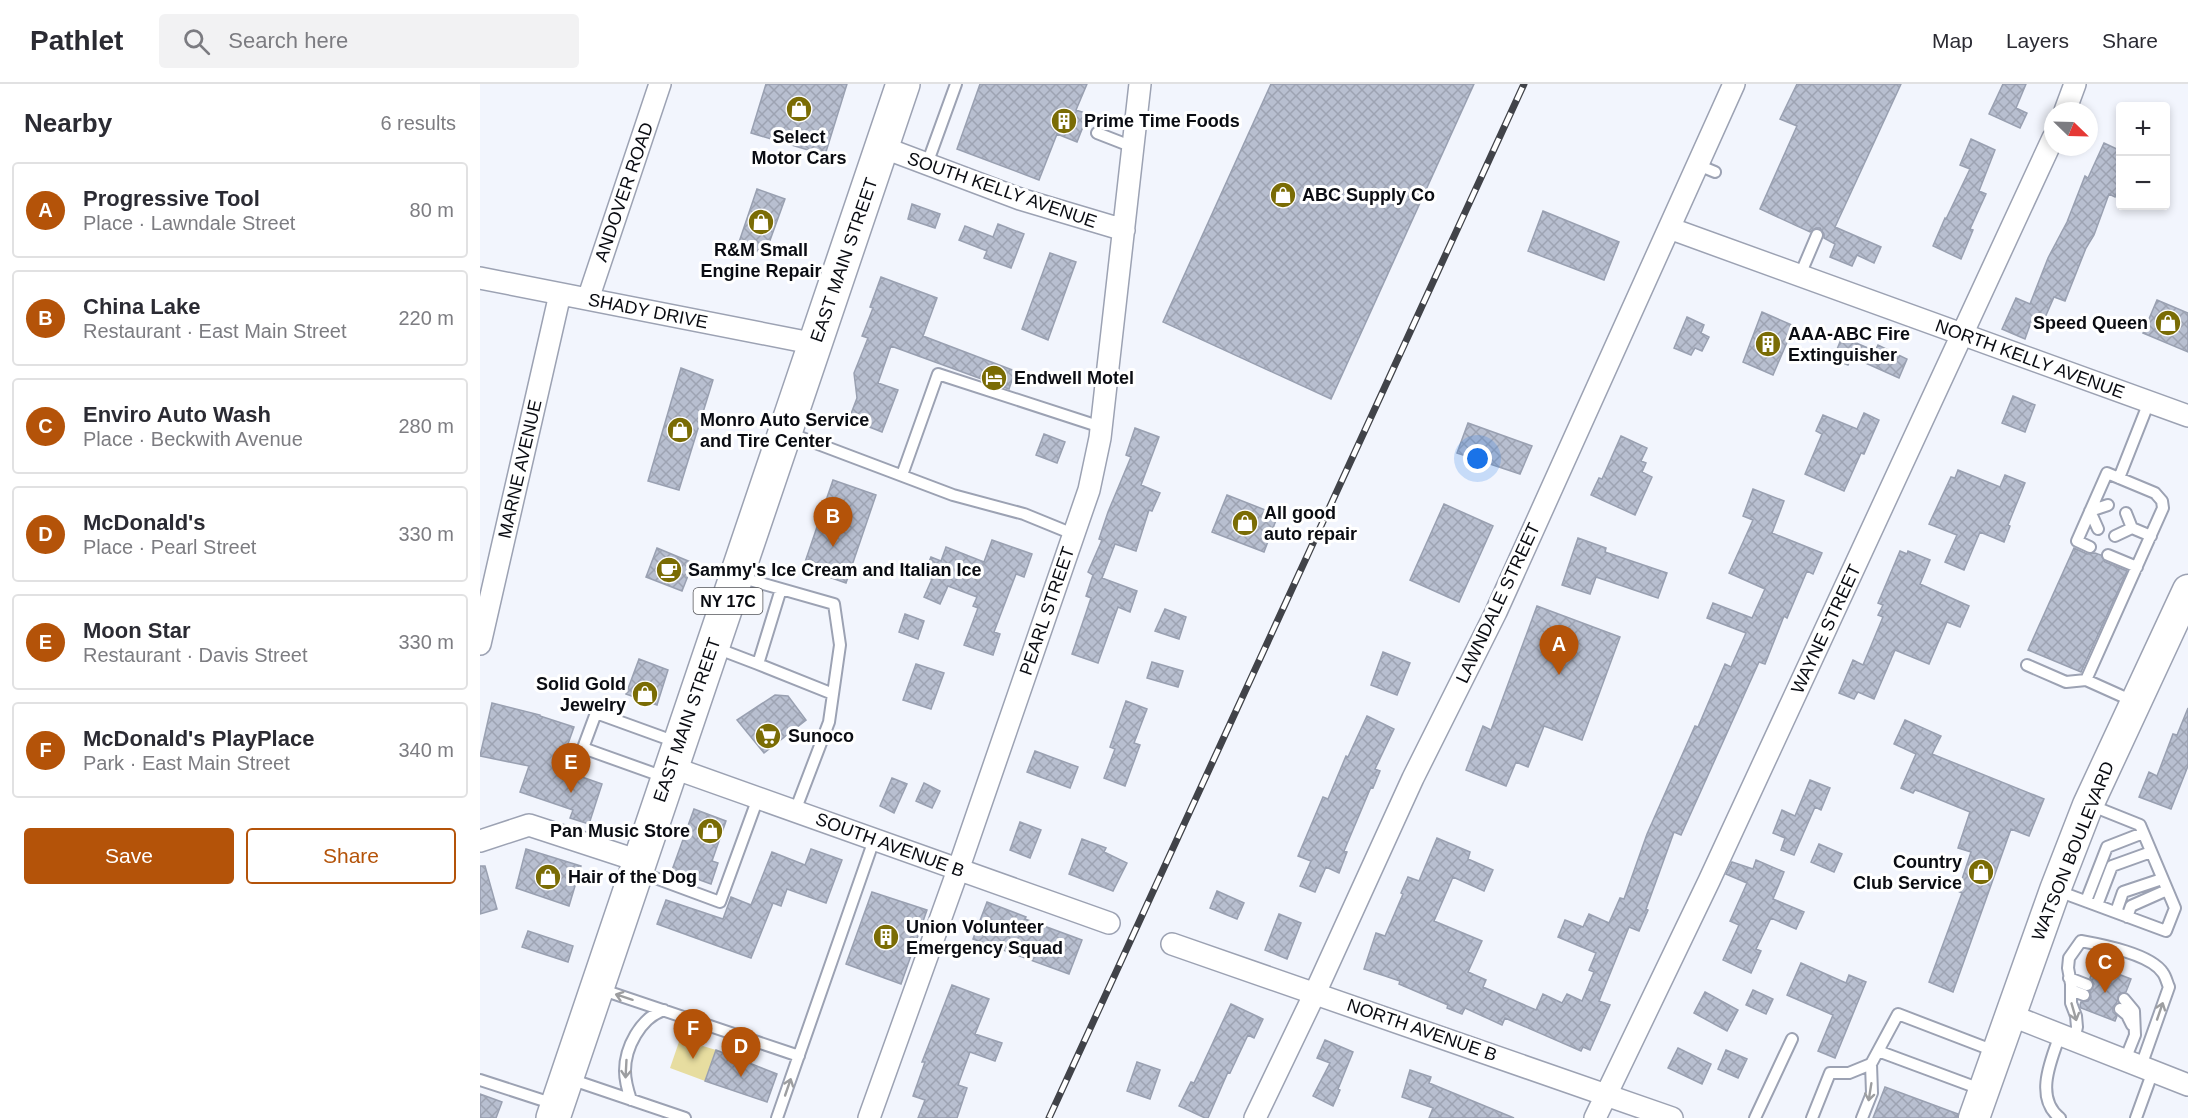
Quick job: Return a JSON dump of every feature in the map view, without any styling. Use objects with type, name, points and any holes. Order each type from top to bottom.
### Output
[{"type":"main road","name":"EAST MAIN STREET","points":[[559,1100],[903,84]]},
{"type":"street","name":"ANDOVER ROAD","points":[[588,299],[660,84]]},
{"type":"street","name":"PEARL STREET","points":[[869,1118],[958,870],[1089,490],[1101,427],[1140,84]]},
{"type":"street","name":"LAWNDALE STREET","points":[[1255,1118],[1316,993],[1413,778],[1496,612],[1670,228],[1706,169],[1734,84]]},
{"type":"street","points":[[2068,102],[2075,84]]},
{"type":"street","name":"SOUTH KELLY AVENUE","points":[[882,147],[1020,199],[1124,230]]},
{"type":"street","name":"WAYNE STREET","points":[[1595,1118],[1695,912],[2045,156]]},
{"type":"street","name":"NORTH KELLY AVENUE","points":[[1670,228],[2188,416]]},
{"type":"street","name":"SHADY DRIVE","points":[[480,278],[816,344]]},
{"type":"street","name":"MARNE AVENUE","points":[[480,644],[560,294]]},
{"type":"street","name":"WATSON BOULEVARD","points":[[1979,1104],[2055,890],[2088,805],[2186,599]]},
{"type":"street","name":"SOUTH AVENUE B","points":[[672,763],[795,812],[1109,923]]},
{"type":"street","points":[[483,833],[529,825],[638,866]]},
{"type":"street","name":"NORTH AVENUE B","points":[[1172,944],[1672,1118]]},
{"type":"street","points":[[2010,1015],[2188,1085]]},
{"type":"lane","points":[[927,164],[956,84]]},
{"type":"lane","points":[[1097,133],[1133,147]]},
{"type":"lane","points":[[1800,275],[1817,235]]},
{"type":"lane","points":[[902,476],[938,374],[1101,427]]},
{"type":"lane","points":[[2119,478],[2149,402]]},
{"type":"lane","points":[[786,431],[953,495],[1024,514],[1073,534]]},
{"type":"lane","points":[[2086,680],[2163,508],[2162,501],[2155,493],[2107,473],[2077,541],[2090,547]]},
{"type":"lane","points":[[2090,511],[2108,505]]},
{"type":"lane","points":[[2090,511],[2098,529]]},
{"type":"lane","points":[[2126,513],[2132,528],[2151,536]]},
{"type":"lane","points":[[2115,536],[2132,528]]},
{"type":"lane","points":[[2108,555],[2137,567]]},
{"type":"lane","points":[[736,576],[834,604],[840,645],[829,722],[795,812]]},
{"type":"lane","points":[[758,664],[781,589]]},
{"type":"lane","points":[[712,647],[833,694]]},
{"type":"lane","points":[[2027,665],[2066,682],[2086,680],[2136,702]]},
{"type":"lane","points":[[596,713],[672,763],[583,748],[596,713]]},
{"type":"lane","points":[[638,866],[720,902],[758,798]]},
{"type":"lane","points":[[2055,890],[2166,931],[2175,908],[2140,825],[2088,805]]},
{"type":"lane","points":[[2086,901],[2107,847],[2143,833]]},
{"type":"lane","points":[[777,1118],[874,840]]},
{"type":"lane","points":[[2097,905],[2112,867],[2151,852]]},
{"type":"lane","points":[[2116,912],[2123,892],[2162,879]]},
{"type":"lane","points":[[2127,917],[2131,906],[2167,890]]},
{"type":"lane","points":[[2060,1118],[2049,1105],[2046,1094],[2050,1064],[2077,1027],[2068,978],[2069,958],[2081,941],[2101,944],[2134,955],[2154,964],[2163,973],[2169,987],[2140,1066]]},
{"type":"lane","points":[[2068,978],[2085,990],[2071,990]]},
{"type":"lane","points":[[597,988],[799,1056]]},
{"type":"lane","points":[[2122,1004],[2134,1011],[2134,1031],[2140,1066],[2136,1118]]},
{"type":"lane","points":[[631,1100],[624,1074],[630,1047],[645,1022],[654,1013],[664,1010]]},
{"type":"lane","points":[[1862,1118],[1872,1093],[1871,1065],[1898,1014],[1997,1053]]},
{"type":"lane","points":[[1755,1118],[1792,1039]]},
{"type":"lane","points":[[1878,1051],[1979,1104]]},
{"type":"lane","points":[[1812,1118],[1830,1073],[1849,1073],[1871,1065]]},
{"type":"lane","points":[[480,1080],[559,1100],[631,1100],[685,1118]]},
{"type":"shaded area","points":[[680,1039],[716,1050],[705,1081],[670,1068]]},
{"type":"building","name":"Select Motor Cars","points":[[766,84],[847,84],[825,155],[751,133]]},
{"type":"building","points":[[980,84],[1087,84],[1076,110],[1088,114],[1077,142],[1057,134],[1039,180],[957,149]]},
{"type":"building","points":[[1271,84],[1474,84],[1331,399],[1163,322]]},
{"type":"building","points":[[1797,84],[1901,84],[1835,227],[1881,247],[1874,263],[1857,255],[1852,266],[1830,257],[1835,244],[1824,238],[1820,228],[1810,232],[1760,209],[1797,126],[1780,119]]},
{"type":"building","points":[[2003,84],[2026,84],[2016,108],[2027,113],[2020,128],[1989,114]]},
{"type":"building","points":[[1971,139],[1995,150],[1979,191],[1986,194],[1970,229],[1973,230],[1961,259],[1933,246],[1970,169],[1960,165]]},
{"type":"building","points":[[2104,143],[2116,149],[2116,194],[2115,197],[2109,194],[2065,301],[2054,297],[2040,329],[2030,325],[2025,339],[2002,329],[2016,298],[2030,304],[2085,176],[2088,178]]},
{"type":"building","name":"R&M Small Engine Repair","points":[[757,189],[785,199],[765,254],[738,245]]},
{"type":"building","points":[[912,204],[940,214],[935,228],[908,219]]},
{"type":"building","points":[[1543,211],[1619,242],[1604,280],[1528,251]]},
{"type":"building","points":[[998,224],[1024,234],[1011,268],[984,258],[987,251],[959,240],[965,226],[993,237]]},
{"type":"building","points":[[1050,253],[1076,262],[1048,340],[1022,329]]},
{"type":"building","name":"Endwell Motel","points":[[881,277],[937,298],[923,336],[1015,371],[1009,389],[891,346],[878,383],[898,390],[882,432],[849,419],[857,398],[854,373],[868,338],[862,336],[873,308],[870,307]]},
{"type":"building","name":"Speed Queen","points":[[2157,300],[2188,313],[2188,352],[2143,333]]},
{"type":"building","name":"AAA-ABC Fire Extinguisher","points":[[1762,312],[1794,326],[1773,375],[1743,362]]},
{"type":"building","points":[[1687,317],[1704,325],[1701,333],[1709,337],[1702,351],[1695,348],[1691,355],[1674,348]]},
{"type":"building","points":[[1842,337],[1875,351],[1878,345],[1907,359],[1899,378],[1852,357],[1848,365],[1833,359]]},
{"type":"building","name":"Monro Auto Service and Tire Center","points":[[681,368],[713,380],[679,490],[648,481]]},
{"type":"building","points":[[2013,396],[2035,405],[2025,432],[2002,423]]},
{"type":"building","points":[[1864,413],[1879,420],[1844,491],[1805,474],[1822,434],[1816,431],[1823,415],[1857,429]]},
{"type":"building","points":[[1468,423],[1532,446],[1520,474],[1457,453]]},
{"type":"building","points":[[1135,428],[1159,437],[1141,485],[1160,493],[1152,511],[1149,510],[1136,551],[1115,544],[1102,578],[1137,591],[1130,612],[1118,607],[1098,663],[1072,654],[1091,598],[1086,596],[1093,575],[1088,572],[1102,540],[1099,539],[1108,512],[1131,457],[1126,455]]},
{"type":"building","points":[[1044,434],[1065,442],[1057,463],[1036,455]]},
{"type":"building","points":[[1621,436],[1647,448],[1641,461],[1646,463],[1642,472],[1652,477],[1635,515],[1591,495],[1599,478],[1602,479]]},
{"type":"building","points":[[1958,470],[2000,487],[2005,475],[2025,483],[2008,525],[2010,526],[2004,542],[1980,532],[1964,570],[1945,562],[1957,535],[1929,524],[1951,477],[1955,478]]},
{"type":"building","points":[[833,480],[876,495],[846,583],[803,568]]},
{"type":"building","points":[[1753,489],[1784,501],[1772,533],[1822,553],[1813,574],[1807,571],[1787,618],[1784,616],[1765,664],[1759,662],[1681,835],[1674,832],[1639,931],[1629,927],[1599,1001],[1610,1005],[1590,1050],[1583,1047],[1581,1051],[1505,1018],[1502,1025],[1465,1008],[1462,1014],[1447,1008],[1448,1005],[1399,984],[1400,981],[1364,969],[1376,933],[1385,936],[1408,877],[1419,881],[1437,838],[1470,852],[1468,859],[1493,870],[1484,891],[1453,877],[1434,921],[1482,941],[1468,972],[1486,980],[1483,987],[1536,1010],[1543,994],[1562,1003],[1567,994],[1582,1001],[1594,972],[1589,970],[1596,953],[1558,937],[1565,920],[1583,927],[1589,914],[1609,923],[1620,898],[1624,899],[1647,834],[1695,726],[1698,727],[1725,664],[1731,667],[1746,633],[1707,618],[1713,603],[1752,618],[1765,589],[1729,573],[1753,520],[1743,516]]},
{"type":"building","name":"All good auto repair","points":[[1227,495],[1278,515],[1264,552],[1212,532]]},
{"type":"building","points":[[1444,504],[1493,526],[1459,602],[1410,580]]},
{"type":"building","points":[[1578,538],[1606,548],[1605,552],[1667,573],[1658,598],[1596,577],[1590,594],[1562,585]]},
{"type":"building","points":[[992,540],[1032,554],[1024,577],[1016,574],[994,632],[1000,634],[993,655],[964,645],[978,608],[973,606],[977,597],[948,586],[940,604],[924,597],[932,579],[923,576],[931,557],[941,561],[946,547],[984,562]]},
{"type":"building","name":"Sammy's Ice Cream and Italian Ice","points":[[657,548],[693,563],[682,591],[646,577]]},
{"type":"building","points":[[2074,548],[2087,554],[2101,555],[2105,562],[2127,571],[2081,672],[2028,650]]},
{"type":"building","points":[[1900,551],[1907,554],[1908,551],[1930,560],[1920,584],[1969,606],[1960,627],[1947,622],[1929,664],[1895,650],[1874,699],[1858,692],[1854,699],[1839,693],[1853,660],[1863,665],[1883,617],[1878,615],[1883,605],[1878,603]]},
{"type":"building","points":[[1537,606],[1620,637],[1582,740],[1544,726],[1528,767],[1516,762],[1506,786],[1466,770],[1483,726],[1491,730]]},
{"type":"building","points":[[1165,609],[1186,617],[1179,639],[1155,631]]},
{"type":"building","points":[[905,614],[924,621],[918,639],[899,632]]},
{"type":"building","points":[[1383,652],[1410,663],[1397,695],[1371,685]]},
{"type":"building","points":[[639,659],[668,670],[657,705],[626,694]]},
{"type":"building","points":[[1152,662],[1183,671],[1178,687],[1147,678]]},
{"type":"building","points":[[916,664],[944,673],[931,709],[903,700]]},
{"type":"building","name":"Sunoco","points":[[775,695],[788,696],[806,720],[764,753],[737,720]]},
{"type":"building","points":[[1126,701],[1147,709],[1134,743],[1140,745],[1125,786],[1104,778],[1115,749],[1110,747]]},
{"type":"building","points":[[492,703],[540,715],[574,727],[559,769],[602,784],[589,824],[570,818],[573,810],[520,792],[529,766],[480,756]]},
{"type":"building","points":[[2188,708],[2188,766],[2171,809],[2139,797],[2149,772],[2157,776],[2173,734],[2177,735]]},
{"type":"building","points":[[1367,716],[1394,729],[1375,769],[1380,771],[1344,851],[1347,852],[1339,873],[1326,867],[1315,892],[1300,886],[1311,861],[1298,856],[1323,797],[1328,799],[1346,756],[1348,757]]},
{"type":"building","points":[[1905,720],[1941,736],[1932,754],[2044,799],[2029,836],[2011,829],[1953,992],[1929,982],[1962,893],[1958,891],[1971,852],[1958,848],[1970,812],[1921,792],[1915,790],[1913,793],[1901,788],[1916,754],[1894,744]]},
{"type":"building","points":[[1035,751],[1078,767],[1070,788],[1027,772]]},
{"type":"building","points":[[892,778],[907,784],[894,813],[880,806]]},
{"type":"building","points":[[1810,780],[1830,788],[1821,810],[1815,807],[1794,855],[1781,850],[1785,838],[1773,833],[1782,810],[1795,816]]},
{"type":"building","points":[[924,783],[940,791],[932,808],[916,801]]},
{"type":"building","points":[[694,809],[726,821],[712,861],[718,863],[711,884],[672,870]]},
{"type":"building","points":[[1020,822],[1041,830],[1030,858],[1010,850]]},
{"type":"building","points":[[1082,839],[1106,848],[1104,852],[1127,863],[1113,891],[1069,874]]},
{"type":"building","points":[[1819,844],[1842,854],[1834,872],[1811,862]]},
{"type":"building","name":"Hair of the Dog","points":[[526,849],[581,866],[569,906],[516,888]]},
{"type":"building","points":[[811,849],[842,860],[826,903],[787,889],[781,906],[773,903],[751,958],[657,924],[666,900],[723,919],[731,897],[751,905],[772,852],[805,865]]},
{"type":"building","points":[[1756,860],[1784,872],[1773,899],[1804,912],[1796,929],[1771,918],[1756,949],[1761,951],[1751,973],[1723,960],[1739,925],[1730,921],[1747,883],[1726,874],[1732,862],[1753,869]]},
{"type":"building","points":[[480,866],[485,866],[497,909],[480,914]]},
{"type":"building","points":[[1217,891],[1244,903],[1237,919],[1210,908]]},
{"type":"building","name":"Union Volunteer Emergency Squad","points":[[872,892],[927,910],[901,984],[846,964]]},
{"type":"building","points":[[987,902],[1082,940],[1069,974],[973,939]]},
{"type":"building","points":[[1279,914],[1301,923],[1287,959],[1265,950]]},
{"type":"building","points":[[528,931],[573,946],[568,962],[522,947]]},
{"type":"building","points":[[1801,963],[1846,983],[1849,975],[1866,982],[1835,1058],[1818,1051],[1833,1015],[1787,995]]},
{"type":"building","points":[[2095,965],[2131,979],[2126,992],[2119,994],[2113,1007],[2113,1012],[2117,1016],[2115,1021],[2081,1008],[2081,1002],[2088,1001],[2091,997],[2090,991],[2094,984],[2090,978]]},
{"type":"building","points":[[952,985],[989,999],[975,1034],[1002,1043],[995,1061],[970,1052],[958,1085],[967,1088],[957,1118],[918,1118],[925,1100],[913,1096],[925,1062],[922,1062]]},
{"type":"building","points":[[1753,990],[1773,999],[1766,1014],[1746,1005]]},
{"type":"building","points":[[1705,992],[1738,1010],[1727,1031],[1694,1013]]},
{"type":"building","points":[[1231,1004],[1263,1019],[1254,1038],[1248,1035],[1230,1073],[1228,1072],[1208,1118],[1205,1118],[1179,1106],[1191,1082],[1194,1083]]},
{"type":"building","points":[[1325,1040],[1353,1052],[1333,1106],[1313,1096],[1330,1063],[1317,1058]]},
{"type":"building","points":[[1678,1048],[1711,1064],[1702,1084],[1668,1068]]},
{"type":"building","points":[[716,1050],[777,1074],[767,1102],[705,1081]]},
{"type":"building","points":[[1726,1050],[1747,1059],[1738,1078],[1718,1069]]},
{"type":"building","points":[[1137,1062],[1160,1070],[1150,1099],[1127,1091]]},
{"type":"building","points":[[1410,1070],[1431,1077],[1429,1083],[1514,1118],[1429,1118],[1433,1108],[1402,1097]]},
{"type":"building","points":[[1885,1087],[1958,1114],[1957,1118],[1873,1118]]},
{"type":"building","points":[[480,1094],[502,1102],[496,1118],[480,1118]]},
{"type":"railway","points":[[1049,1118],[1524,84]]},
{"type":"place","name":"Select Motor Cars","points":[[799,109]]},
{"type":"place","name":"Prime Time Foods","points":[[1064,121]]},
{"type":"place","name":"ABC Supply Co","points":[[1283,195]]},
{"type":"place","name":"R&M Small Engine Repair","points":[[761,222]]},
{"type":"place","name":"Speed Queen","points":[[2168,323]]},
{"type":"place","name":"AAA-ABC Fire Extinguisher","points":[[1768,344]]},
{"type":"place","name":"Endwell Motel","points":[[994,378]]},
{"type":"place","name":"Monro Auto Service and Tire Center","points":[[680,430]]},
{"type":"place","name":"All good auto repair","points":[[1245,523]]},
{"type":"place","name":"China Lake","points":[[833,547]]},
{"type":"place","name":"Sammy's Ice Cream and Italian Ice","points":[[669,570]]},
{"type":"place","name":"Progressive Tool","points":[[1559,675]]},
{"type":"place","name":"Solid Gold Jewelry","points":[[645,694]]},
{"type":"place","name":"Sunoco","points":[[768,736]]},
{"type":"place","name":"Moon Star","points":[[571,793]]},
{"type":"place","name":"Pan Music Store","points":[[710,831]]},
{"type":"place","name":"Country Club Service","points":[[1981,872]]},
{"type":"place","name":"Hair of the Dog","points":[[548,877]]},
{"type":"place","name":"Union Volunteer Emergency Squad","points":[[886,937]]},
{"type":"place","name":"Enviro Auto Wash","points":[[2105,993]]},
{"type":"place","name":"McDonald's PlayPlace","points":[[693,1059]]},
{"type":"place","name":"McDonald's","points":[[741,1077]]}]
